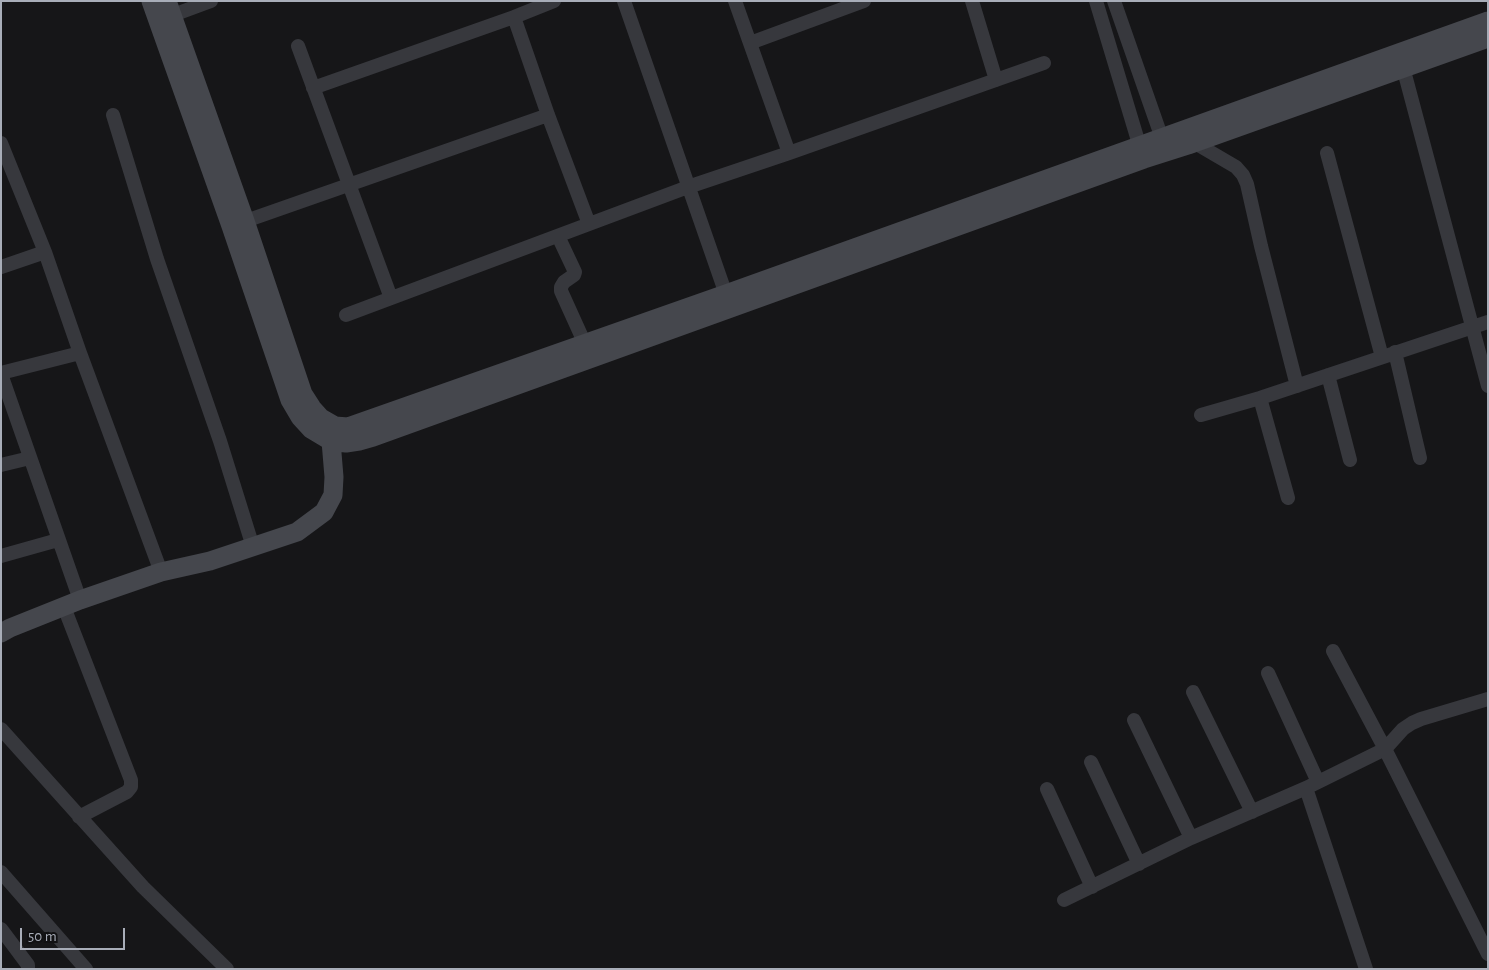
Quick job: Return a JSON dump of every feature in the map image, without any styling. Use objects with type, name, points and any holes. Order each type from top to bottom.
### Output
[{"type":"street","points":[[211,1],[158,7],[303,394],[333,434],[346,443],[372,437],[728,301],[1142,152],[1403,68],[1488,38]]},
{"type":"street","points":[[313,88],[554,1]]},
{"type":"street","points":[[624,1],[728,301]]},
{"type":"street","points":[[735,1],[789,153]]},
{"type":"street","points":[[750,43],[864,1]]},
{"type":"street","points":[[972,1],[996,80]]},
{"type":"street","points":[[1096,1],[1142,152]]},
{"type":"street","points":[[1114,1],[1165,145]]},
{"type":"street","points":[[514,17],[589,224]]},
{"type":"street","points":[[1192,136],[1488,22]]},
{"type":"street","points":[[298,46],[391,298]]},
{"type":"street","points":[[346,315],[688,187],[1044,63]]},
{"type":"street","points":[[1403,68],[1488,386]]},
{"type":"street","points":[[113,114],[157,259],[220,441],[253,547]]},
{"type":"street","points":[[238,224],[548,115]]},
{"type":"street","points":[[1192,136],[1236,167],[1243,175],[1247,184],[1297,386]]},
{"type":"street","points":[[1,143],[45,252],[80,353],[161,572]]},
{"type":"street","points":[[1327,153],[1420,458]]},
{"type":"street","points":[[558,236],[575,272],[562,286],[561,291],[585,344]]},
{"type":"street","points":[[1,267],[45,252]]},
{"type":"street","points":[[333,434],[348,427],[585,344],[728,301]]},
{"type":"street","points":[[1201,416],[1488,322]]},
{"type":"street","points":[[79,817],[127,792],[131,787],[131,780],[72,603],[58,540],[1,373],[80,353]]},
{"type":"street","points":[[1328,375],[1350,460]]},
{"type":"street","points":[[1260,398],[1288,498]]},
{"type":"street","points":[[1,633],[72,603],[161,572],[210,561],[297,532],[324,512],[333,495],[333,434]]},
{"type":"street","points":[[1,465],[30,458]]},
{"type":"street","points":[[1,556],[58,540]]},
{"type":"street","points":[[1333,651],[1385,749],[1488,954]]},
{"type":"street","points":[[1268,673],[1312,785],[1366,969]]},
{"type":"street","points":[[1193,692],[1252,812]]},
{"type":"street","points":[[1064,900],[1191,838],[1312,785],[1385,749],[1403,729],[1412,723],[1488,699]]},
{"type":"street","points":[[1134,720],[1191,838]]},
{"type":"street","points":[[1,729],[143,887],[227,969]]},
{"type":"street","points":[[1091,762],[1139,864]]},
{"type":"street","points":[[1047,789],[1092,887]]},
{"type":"street","points":[[1,872],[86,969]]},
{"type":"street","points":[[1,929],[28,965],[28,969]]}]
